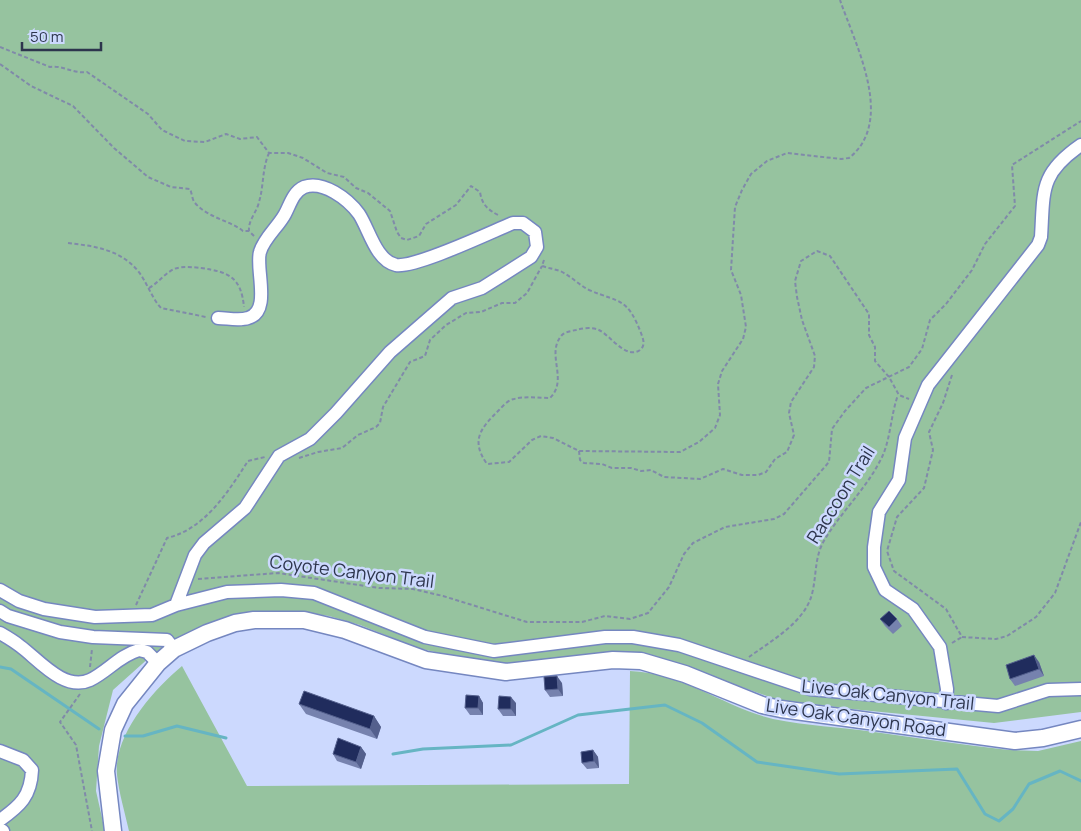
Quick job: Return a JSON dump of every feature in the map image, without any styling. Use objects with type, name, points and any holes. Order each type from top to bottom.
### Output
[{"type":"main road","name":"Live Oak Canyon Road","points":[[112,831],[106,771],[113,730],[125,704],[154,667],[174,649],[235,622],[254,620],[304,620],[344,630],[426,660],[506,672],[613,660],[641,661],[685,674],[762,705],[790,711],[1015,741],[1043,738],[1081,729]]},
{"type":"street","points":[[946,703],[947,688],[940,647],[913,609],[885,590],[874,567],[874,547],[879,512],[899,480],[906,438],[928,386],[1038,245],[1041,237],[1045,183],[1052,171],[1081,145]]},
{"type":"street","points":[[176,605],[195,555],[204,543],[245,508],[279,456],[310,439],[336,413],[390,352],[452,298],[482,288],[525,262],[537,247],[535,232],[523,223],[514,223],[417,261],[396,265],[385,259],[358,214],[345,200],[329,190],[317,186],[304,187],[294,194],[277,229],[262,245],[258,265],[262,292],[261,302],[252,316],[247,319],[218,318]]},
{"type":"street","name":"Live Oak Canyon Trail","points":[[0,590],[19,601],[44,609],[95,617],[152,615],[176,605],[227,592],[289,591],[314,594],[388,624],[462,646],[494,651],[605,637],[634,636],[679,645],[810,689],[946,703],[998,706],[1048,690],[1081,689]]},
{"type":"street","points":[[0,611],[8,616],[60,632],[93,637],[167,640],[174,649]]},
{"type":"street","points":[[0,634],[20,645],[61,678],[88,681],[128,654],[139,650],[147,652],[154,667]]},
{"type":"street","points":[[128,638],[128,654]]},
{"type":"street","points":[[0,751],[23,760],[32,770],[31,786],[24,798],[15,809],[0,820]]},
{"type":"path","points":[[537,247],[544,261],[542,266],[561,272],[588,289],[620,300],[632,312],[644,340],[643,346],[639,351],[632,353],[625,351],[597,329],[581,328],[564,333],[557,342],[555,355],[559,374],[556,392],[550,398],[515,398],[507,402],[479,431],[478,444],[487,464],[509,462],[532,440],[541,436],[552,438],[579,451],[680,452],[699,442],[715,428],[720,416],[718,384],[722,371],[740,343],[746,327],[741,294],[730,270],[735,207],[742,190],[751,174],[767,161],[787,153],[841,159],[849,158],[863,142],[871,116],[872,102],[869,84],[840,0]]},
{"type":"path","points":[[0,47],[50,67],[57,66],[78,73],[86,72],[148,114],[162,130],[185,141],[206,142],[226,134],[240,139],[257,137],[269,153]]},
{"type":"path","points":[[0,64],[31,86],[72,106],[141,171],[171,187],[190,189],[194,202],[202,208],[219,220],[234,224],[243,231],[249,231]]},
{"type":"path","name":"Coyote Canyon Trail","points":[[186,576],[196,579],[278,573],[379,588],[413,589],[443,596],[527,622],[582,622],[605,616],[630,619],[648,613],[669,587],[684,554],[693,543],[725,527],[774,518],[784,514],[829,462],[832,429],[845,411],[866,388],[909,367],[922,349],[930,320],[946,304],[967,276],[985,244],[1015,206],[1012,165],[1081,120]]},
{"type":"path","points":[[269,153],[288,153],[303,158],[326,173],[344,177],[356,188],[368,193],[390,212],[397,232],[401,238],[407,240],[419,236],[426,224],[456,205],[471,186],[480,192],[481,200],[488,210],[500,216],[507,215]]},
{"type":"path","points":[[262,245],[249,231],[248,225],[259,202],[264,164],[269,153]]},
{"type":"path","points":[[68,243],[96,246],[119,255],[138,271],[161,308],[218,318]]},
{"type":"path","points":[[579,451],[580,460],[584,463],[602,464],[612,468],[631,468],[641,472],[652,470],[664,477],[700,479],[723,469],[742,475],[758,475],[766,472],[775,459],[787,452],[794,435],[788,413],[791,402],[814,367],[815,356],[802,320],[795,280],[801,261],[817,250],[830,256],[869,314],[869,335],[875,347],[875,361],[889,377],[898,395],[920,404]]},
{"type":"path","points":[[149,288],[175,269],[196,267],[222,271],[234,279],[242,292],[247,319]]},
{"type":"path","points":[[952,374],[943,403],[929,432],[933,450],[924,488],[897,517],[891,535],[887,552],[894,572],[946,609],[962,637],[996,639],[1007,636],[1036,617],[1055,593],[1081,522]]},
{"type":"path","name":"Raccoon Trail","points":[[737,666],[791,626],[808,606],[812,593],[814,566],[824,540],[863,490],[882,459],[891,412],[898,395]]},
{"type":"path","points":[[92,649],[88,681],[76,702],[60,722],[76,745],[92,831]]},
{"type":"green space","points":[[0,0],[1081,0],[1081,712],[994,723],[861,710],[778,700],[671,662],[513,666],[456,657],[418,648],[360,625],[329,616],[294,611],[256,613],[191,632],[151,656],[113,690],[99,746],[96,791],[105,831],[0,831]]},
{"type":"green space","points":[[182,666],[247,786],[629,784],[630,671],[650,673],[669,678],[755,714],[810,725],[1009,750],[1038,751],[1081,741],[1081,831],[129,831],[117,775],[117,760],[122,744],[128,729],[148,700]]},
{"type":"building","points":[[889,611],[897,619],[889,627],[880,619]]},
{"type":"building","points":[[1034,655],[1039,669],[1010,679],[1006,665]]},
{"type":"building","points":[[557,676],[558,689],[545,690],[544,677]]},
{"type":"building","points":[[304,691],[374,716],[370,729],[299,704]]},
{"type":"building","points":[[466,695],[479,696],[478,708],[465,708]]},
{"type":"building","points":[[499,696],[511,697],[511,709],[498,709]]},
{"type":"building","points":[[338,738],[361,747],[356,762],[333,754]]},
{"type":"building","points":[[593,750],[594,761],[582,763],[581,752]]},
{"type":"waterway","points":[[0,667],[11,669],[99,729]]},
{"type":"waterway","points":[[393,754],[423,749],[511,745],[578,715],[665,705],[702,723],[757,762],[839,774],[957,769],[985,814],[999,821],[1013,809],[1029,784],[1060,771],[1081,781]]},
{"type":"waterway","points":[[125,736],[143,736],[177,726],[226,738]]}]
